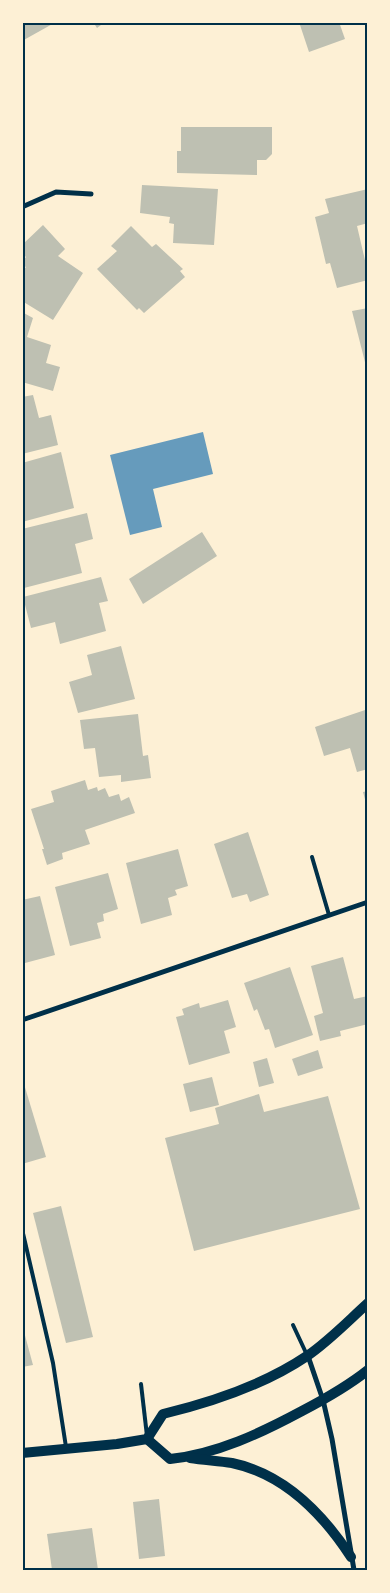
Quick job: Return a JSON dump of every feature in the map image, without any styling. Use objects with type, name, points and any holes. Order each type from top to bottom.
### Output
[{"type":"main road","points":[[22,1453],[117,1444],[147,1439],[163,1414],[216,1400],[266,1379],[308,1355],[368,1303]]},
{"type":"main road","points":[[147,1439],[170,1459],[186,1457],[228,1445],[267,1430],[324,1400],[368,1370]]},
{"type":"main road","points":[[186,1457],[233,1464],[255,1471],[296,1493],[315,1509],[335,1532],[351,1557]]},
{"type":"street","points":[[22,206],[56,192],[91,194]]},
{"type":"street","points":[[22,1020],[368,902]]},
{"type":"street","points":[[308,1355],[324,1400],[354,1570]]},
{"type":"lane","points":[[312,857],[329,915]]},
{"type":"lane","points":[[22,1229],[53,1363],[66,1449]]},
{"type":"lane","points":[[292,1325],[308,1355]]},
{"type":"lane","points":[[141,1384],[147,1439]]},
{"type":"water","points":[[203,432],[213,474],[153,489],[162,527],[130,535],[110,455]]},
{"type":"building","points":[[22,22],[56,22],[22,41]]},
{"type":"building","points":[[93,22],[105,22],[97,28]]},
{"type":"building","points":[[299,22],[339,22],[345,39],[309,52]]},
{"type":"building","points":[[181,127],[272,127],[272,154],[266,160],[257,160],[257,175],[177,173],[177,151],[181,151]]},
{"type":"building","points":[[142,185],[218,189],[214,245],[173,243],[174,224],[169,223],[170,217],[140,213]]},
{"type":"building","points":[[368,189],[368,223],[357,226],[368,280],[337,288],[330,263],[326,264],[315,217],[329,213],[325,199]]},
{"type":"building","points":[[43,225],[65,249],[58,256],[83,273],[53,320],[22,301],[22,272],[26,267],[22,265],[22,262],[26,257],[22,253],[22,245]]},
{"type":"building","points":[[131,226],[152,247],[156,244],[183,269],[180,271],[185,277],[144,313],[139,308],[137,310],[97,269],[117,251],[111,246]]},
{"type":"building","points":[[368,308],[368,369],[367,370],[352,311]]},
{"type":"building","points":[[22,312],[33,318],[27,337],[51,345],[46,363],[60,367],[53,391],[22,382]]},
{"type":"building","points":[[33,395],[39,418],[51,415],[58,445],[22,454],[22,397]]},
{"type":"building","points":[[61,452],[74,508],[22,522],[22,463]]},
{"type":"building","points":[[87,513],[93,539],[75,544],[82,573],[24,588],[22,529]]},
{"type":"building","points":[[202,532],[217,556],[143,604],[129,579]]},
{"type":"building","points":[[101,577],[108,601],[99,603],[106,631],[60,644],[55,622],[31,628],[23,597]]},
{"type":"building","points":[[121,646],[135,699],[78,713],[69,682],[92,675],[87,655]]},
{"type":"building","points":[[368,709],[368,769],[357,772],[350,748],[324,756],[315,727]]},
{"type":"building","points":[[138,714],[143,756],[148,755],[151,778],[121,782],[121,775],[99,777],[95,748],[84,749],[80,720]]},
{"type":"building","points":[[85,780],[88,790],[97,787],[98,791],[105,788],[109,797],[119,794],[121,801],[129,797],[135,813],[85,830],[90,844],[62,853],[63,859],[47,865],[42,849],[44,849],[31,809],[54,802],[51,791]]},
{"type":"building","points":[[368,791],[368,807],[367,807],[363,792]]},
{"type":"building","points":[[248,832],[269,895],[250,902],[247,894],[232,898],[214,844]]},
{"type":"building","points":[[178,849],[188,886],[175,890],[177,895],[168,898],[172,915],[141,924],[126,863]]},
{"type":"building","points":[[108,873],[118,909],[103,914],[104,921],[97,923],[101,938],[70,946],[55,887]]},
{"type":"building","points":[[40,896],[55,955],[25,963],[22,953],[22,900]]},
{"type":"building","points":[[343,957],[354,999],[368,996],[368,1024],[340,1031],[341,1036],[320,1041],[314,1016],[323,1013],[311,966]]},
{"type":"building","points":[[290,967],[313,1035],[275,1048],[269,1029],[265,1030],[257,1009],[254,1011],[244,983]]},
{"type":"building","points":[[228,1000],[236,1027],[224,1031],[230,1053],[189,1065],[176,1017],[184,1015],[182,1009],[199,1003],[200,1008]]},
{"type":"building","points":[[318,1050],[323,1068],[298,1076],[292,1059]]},
{"type":"building","points":[[267,1058],[274,1083],[259,1087],[253,1062]]},
{"type":"building","points":[[212,1077],[219,1105],[190,1112],[183,1084]]},
{"type":"building","points":[[22,1084],[24,1084],[46,1157],[22,1164]]},
{"type":"building","points":[[259,1094],[264,1112],[328,1096],[360,1209],[194,1251],[165,1138],[219,1124],[215,1108]]},
{"type":"building","points":[[61,1206],[93,1337],[66,1343],[33,1213]]},
{"type":"building","points":[[22,1329],[33,1365],[22,1367]]},
{"type":"building","points":[[159,1499],[165,1556],[139,1559],[133,1502]]},
{"type":"building","points":[[92,1528],[98,1570],[52,1570],[47,1534]]}]
